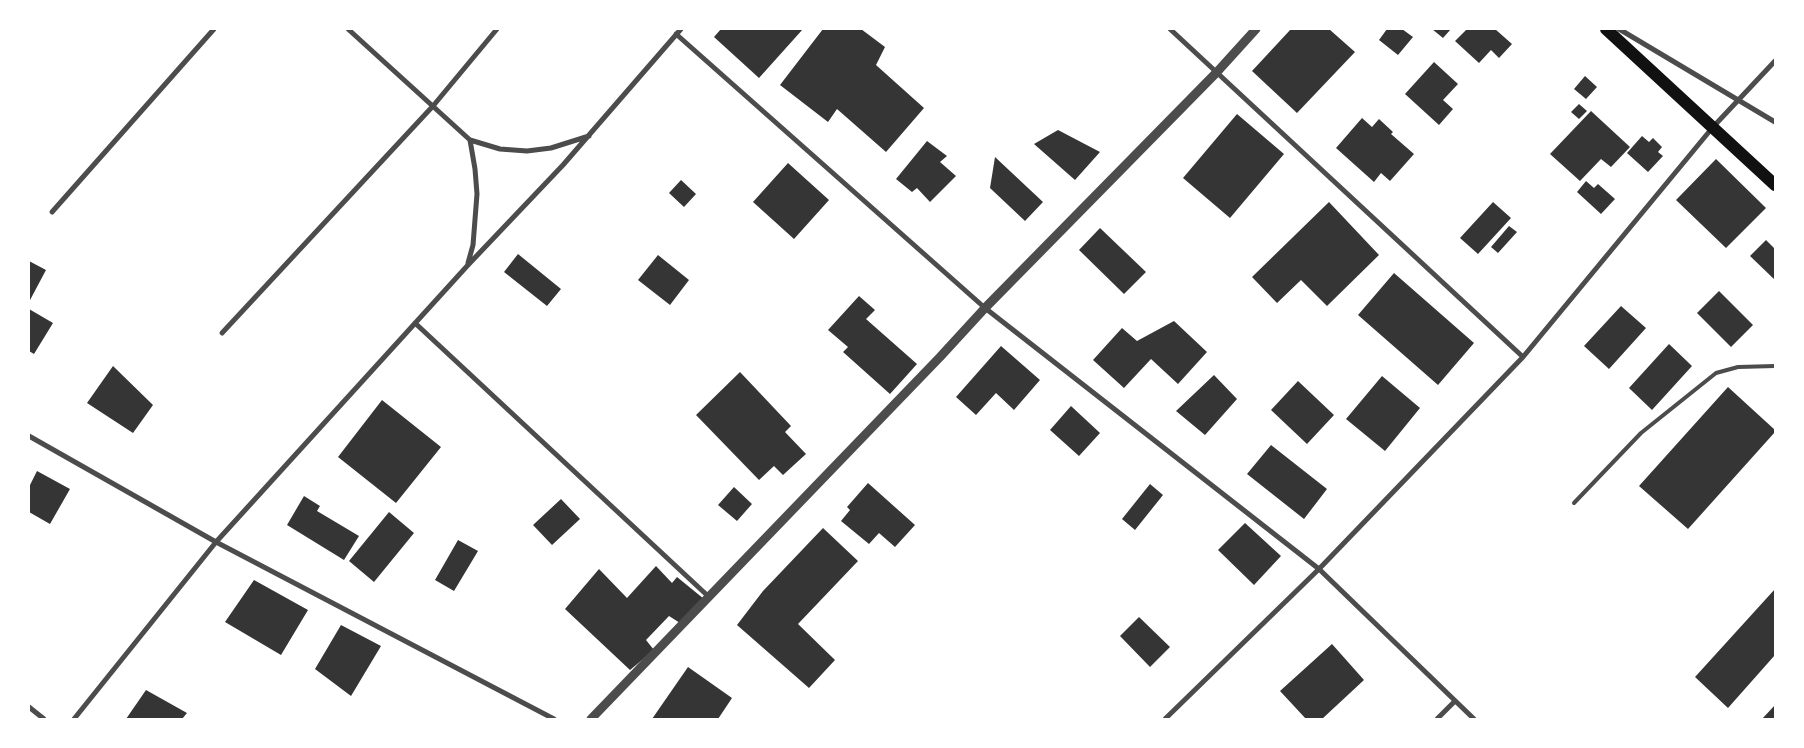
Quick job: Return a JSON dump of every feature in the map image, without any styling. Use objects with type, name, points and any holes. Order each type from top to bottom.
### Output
[{"type":"main road","points":[[1606,29],[1775,185]]},
{"type":"street","points":[[52,212],[214,29]]},
{"type":"street","points":[[348,29],[470,140],[500,149],[528,151],[551,148],[589,136]]},
{"type":"street","points":[[222,333],[433,106],[497,29]]},
{"type":"street","points":[[74,719],[216,542],[468,265],[589,136],[681,29]]},
{"type":"street","points":[[1170,29],[1523,356]]},
{"type":"street","points":[[591,719],[940,357],[984,308],[1217,72],[1256,29]]},
{"type":"street","points":[[1618,29],[1775,122]]},
{"type":"street","points":[[676,34],[984,308],[1319,569],[1474,719]]},
{"type":"street","points":[[1165,719],[1319,569],[1523,356],[1713,127],[1775,62]]},
{"type":"street","points":[[468,265],[473,245],[476,194],[475,169],[470,140]]},
{"type":"street","points":[[415,323],[709,597]]},
{"type":"street","points":[[29,436],[216,542],[554,719]]},
{"type":"street","points":[[1437,719],[1455,701]]},
{"type":"street","points":[[29,707],[44,719]]},
{"type":"lane","points":[[1574,503],[1642,433],[1716,373],[1738,367],[1775,366]]},
{"type":"building","points":[[721,29],[803,29],[759,78],[714,37]]},
{"type":"building","points":[[823,29],[861,29],[885,47],[876,65],[924,108],[886,152],[837,109],[828,122],[780,85]]},
{"type":"building","points":[[1291,29],[1329,29],[1355,52],[1297,113],[1252,71]]},
{"type":"building","points":[[1387,29],[1402,29],[1413,37],[1398,55],[1379,40]]},
{"type":"building","points":[[1432,29],[1451,29],[1443,38]]},
{"type":"building","points":[[1467,29],[1495,29],[1512,44],[1499,58],[1491,50],[1479,63],[1455,41]]},
{"type":"building","points":[[1434,62],[1458,84],[1443,100],[1453,109],[1439,125],[1405,94]]},
{"type":"building","points":[[1585,76],[1597,87],[1586,99],[1574,89]]},
{"type":"building","points":[[1579,104],[1587,111],[1579,119],[1571,112]]},
{"type":"building","points":[[1591,111],[1630,147],[1611,167],[1601,159],[1580,181],[1550,154]]},
{"type":"building","points":[[1237,114],[1284,154],[1230,218],[1183,178]]},
{"type":"building","points":[[1362,118],[1372,127],[1379,119],[1393,132],[1391,134],[1414,154],[1390,181],[1381,173],[1374,182],[1336,148]]},
{"type":"building","points":[[1058,130],[1100,152],[1075,180],[1034,144]]},
{"type":"building","points":[[1642,136],[1649,142],[1653,138],[1662,147],[1658,152],[1663,156],[1648,172],[1627,153]]},
{"type":"building","points":[[927,141],[947,156],[940,162],[956,176],[930,202],[917,188],[912,192],[896,179]]},
{"type":"building","points":[[995,157],[1043,202],[1025,221],[990,188]]},
{"type":"building","points":[[1716,159],[1766,208],[1726,248],[1676,200]]},
{"type":"building","points":[[788,163],[829,200],[794,239],[753,202]]},
{"type":"building","points":[[681,180],[696,194],[684,207],[669,193]]},
{"type":"building","points":[[1586,181],[1594,188],[1598,184],[1615,199],[1601,214],[1577,192]]},
{"type":"building","points":[[1329,202],[1379,255],[1327,306],[1301,280],[1277,303],[1252,277]]},
{"type":"building","points":[[1493,202],[1511,218],[1478,254],[1460,238]]},
{"type":"building","points":[[1509,226],[1517,232],[1498,253],[1491,247]]},
{"type":"building","points":[[1100,228],[1146,272],[1124,294],[1079,250]]},
{"type":"building","points":[[1766,240],[1775,247],[1775,280],[1750,256]]},
{"type":"building","points":[[518,254],[561,289],[547,306],[504,272]]},
{"type":"building","points":[[658,255],[689,280],[670,305],[638,280]]},
{"type":"building","points":[[29,261],[46,270],[29,302]]},
{"type":"building","points":[[1394,273],[1474,343],[1438,385],[1358,315]]},
{"type":"building","points":[[1719,291],[1753,325],[1731,347],[1697,313]]},
{"type":"building","points":[[859,296],[875,310],[866,319],[917,364],[890,394],[843,352],[848,347],[828,330]]},
{"type":"building","points":[[1621,306],[1646,328],[1609,369],[1584,346]]},
{"type":"building","points":[[29,309],[53,323],[34,354],[29,351]]},
{"type":"building","points":[[1174,321],[1207,352],[1178,384],[1151,359],[1124,388],[1093,360],[1122,328],[1137,341]]},
{"type":"building","points":[[1669,344],[1692,366],[1652,410],[1629,388]]},
{"type":"building","points":[[1001,346],[1040,380],[1014,410],[996,393],[976,415],[956,397]]},
{"type":"building","points":[[113,366],[153,405],[133,433],[87,403]]},
{"type":"building","points":[[740,372],[791,426],[785,432],[806,454],[783,475],[774,466],[759,480],[696,415]]},
{"type":"building","points":[[1214,375],[1237,399],[1205,435],[1176,411]]},
{"type":"building","points":[[1382,376],[1420,408],[1385,451],[1346,419]]},
{"type":"building","points":[[1298,381],[1334,415],[1307,444],[1271,410]]},
{"type":"building","points":[[1728,387],[1775,432],[1688,529],[1639,486]]},
{"type":"building","points":[[382,400],[441,447],[396,503],[338,457]]},
{"type":"building","points":[[1071,406],[1100,433],[1079,456],[1050,430]]},
{"type":"building","points":[[1271,445],[1327,489],[1304,519],[1247,474]]},
{"type":"building","points":[[37,471],[70,489],[50,524],[29,512],[29,487]]},
{"type":"building","points":[[868,483],[915,525],[895,547],[879,533],[869,544],[841,521],[850,510],[847,507]]},
{"type":"building","points":[[1150,484],[1163,495],[1135,530],[1122,519]]},
{"type":"building","points":[[734,487],[752,504],[737,521],[718,505]]},
{"type":"building","points":[[304,496],[320,506],[317,511],[359,536],[344,560],[287,525]]},
{"type":"building","points":[[561,499],[580,519],[552,545],[533,525]]},
{"type":"building","points":[[389,512],[414,533],[374,582],[349,561]]},
{"type":"building","points":[[1245,523],[1281,556],[1254,585],[1218,550]]},
{"type":"building","points":[[823,528],[858,561],[798,624],[835,660],[809,688],[737,625],[763,591]]},
{"type":"building","points":[[458,540],[478,551],[454,591],[435,580]]},
{"type":"building","points":[[656,566],[672,583],[677,577],[704,599],[680,623],[669,616],[646,640],[654,650],[630,670],[565,609],[599,569],[627,598]]},
{"type":"building","points":[[254,580],[308,610],[281,655],[225,622]]},
{"type":"building","points":[[1775,589],[1775,655],[1728,708],[1695,677]]},
{"type":"building","points":[[1139,617],[1170,647],[1150,667],[1120,636]]},
{"type":"building","points":[[341,625],[381,646],[351,696],[315,669]]},
{"type":"building","points":[[1332,644],[1364,680],[1322,719],[1306,719],[1280,691]]},
{"type":"building","points":[[688,667],[732,698],[718,719],[652,719]]},
{"type":"building","points":[[146,690],[187,713],[182,719],[126,719]]},
{"type":"building","points":[[1775,705],[1775,719],[1762,719]]}]
